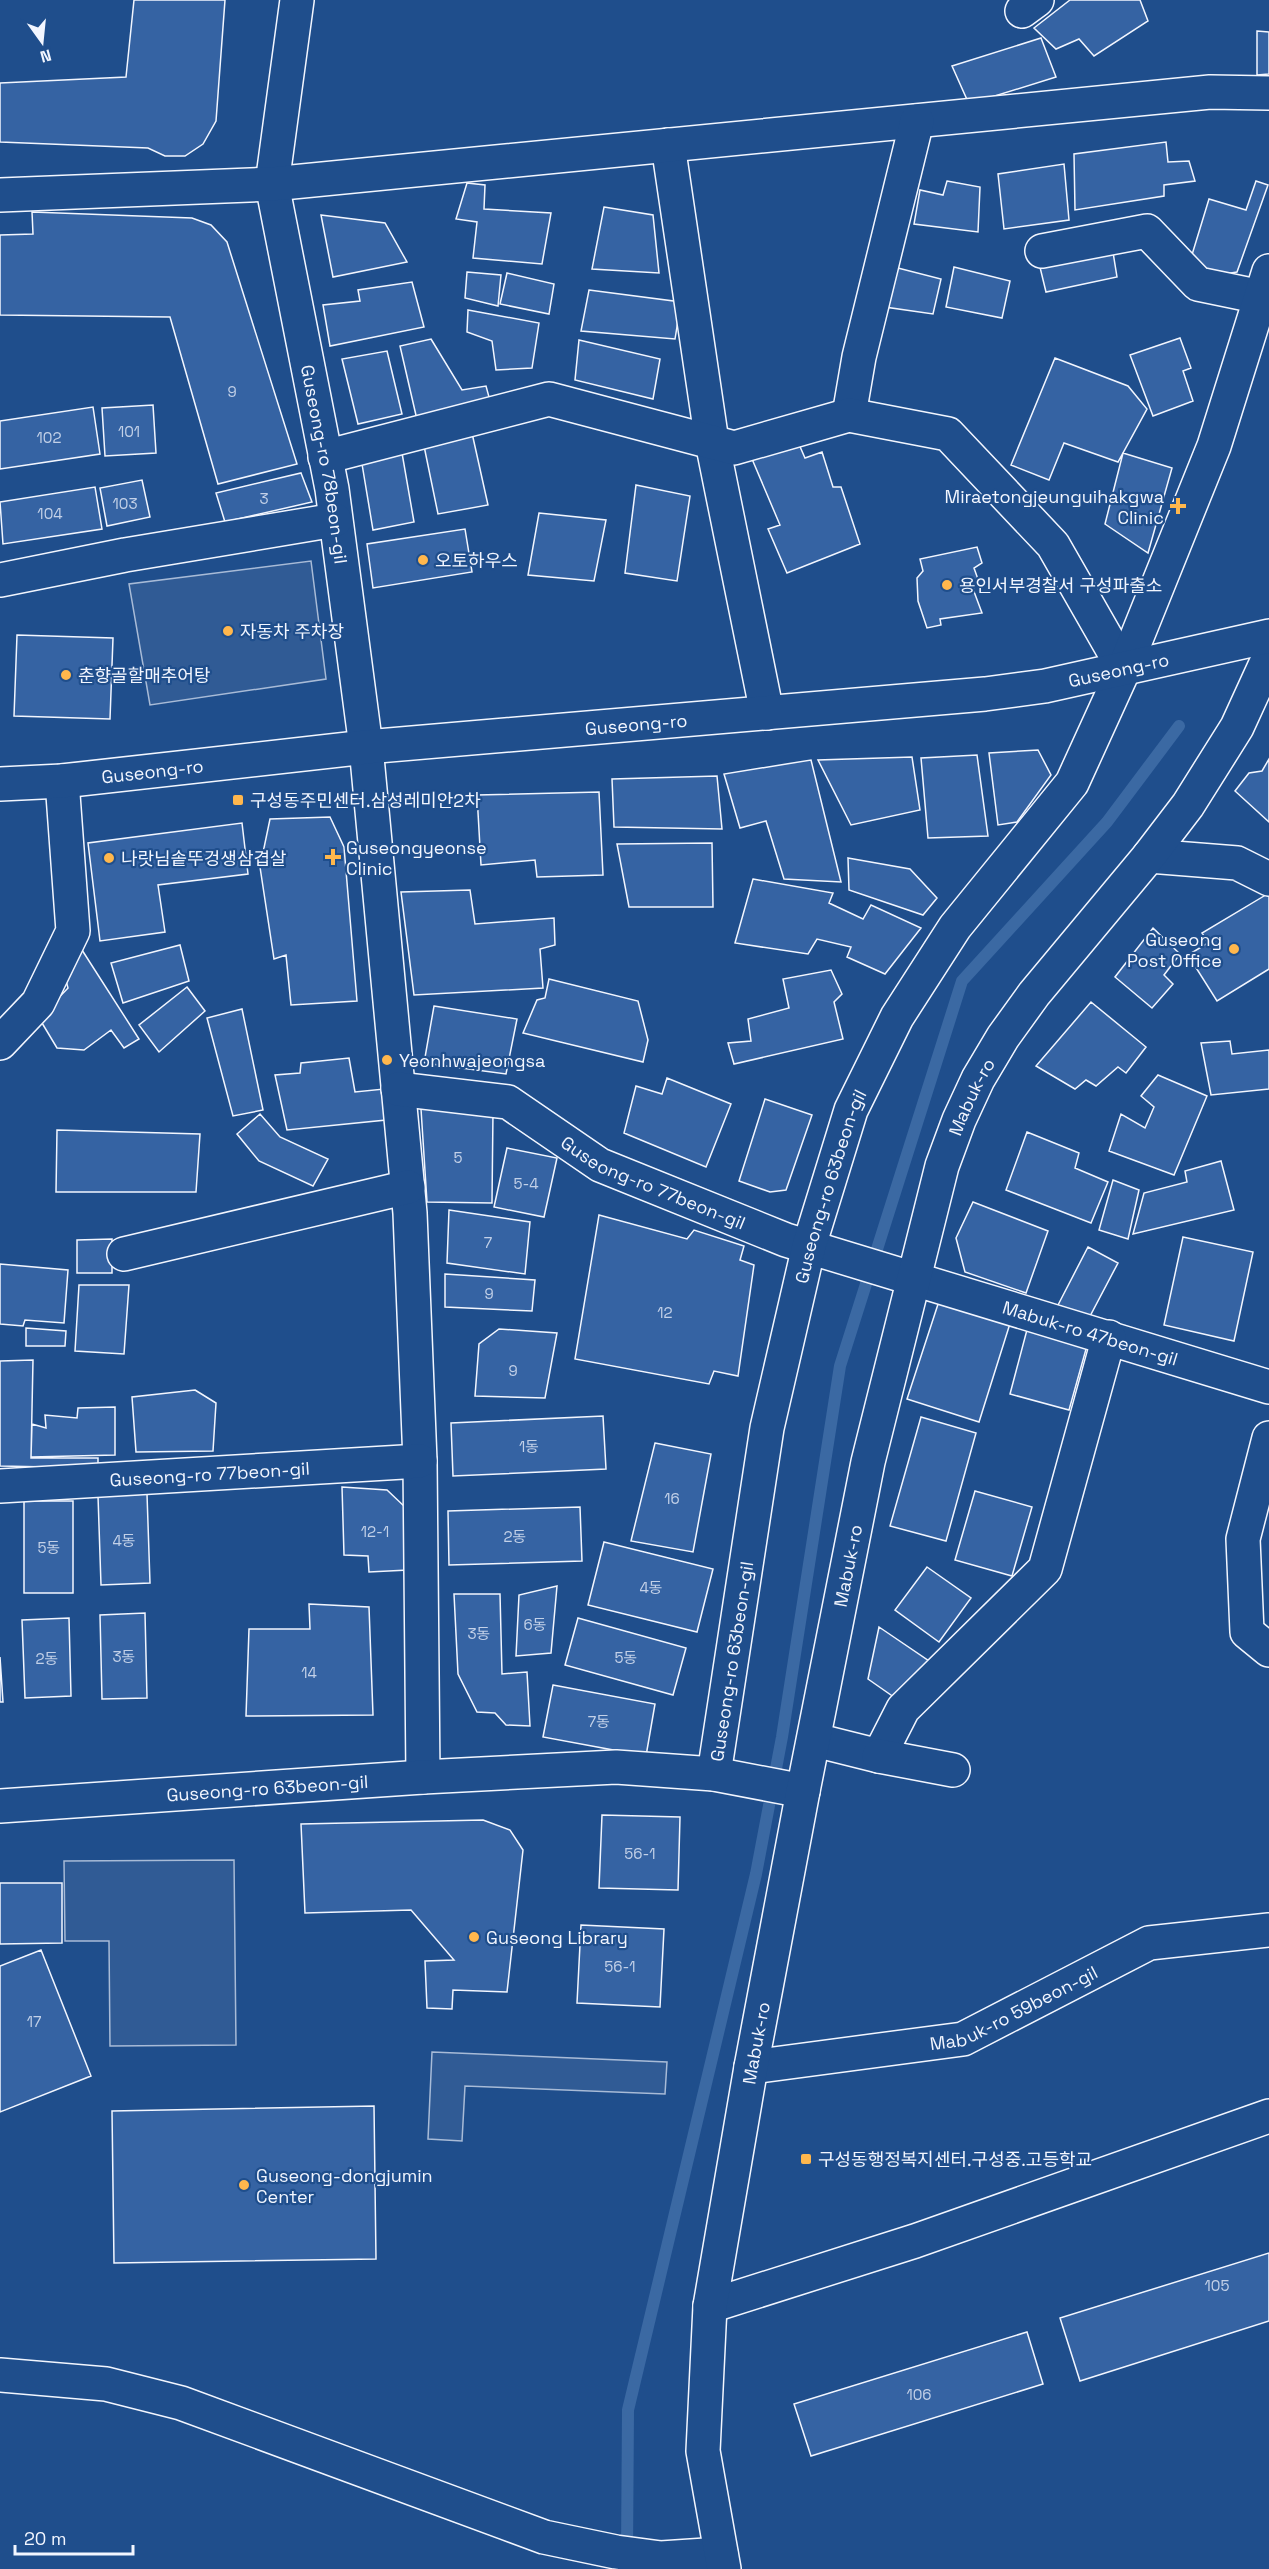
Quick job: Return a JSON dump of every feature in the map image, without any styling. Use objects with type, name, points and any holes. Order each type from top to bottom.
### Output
[{"type":"street","name":"Guseong-ro 78beon-gil","points":[[297,0],[272,184],[336,520],[366,747]]},
{"type":"street","points":[[0,195],[272,184],[1210,92],[1269,93]]},
{"type":"street","points":[[849,415],[860,357],[917,121]]},
{"type":"street","points":[[668,145],[712,442],[767,713]]},
{"type":"street","points":[[1042,251],[1148,231],[1198,284],[1265,284]]},
{"type":"street","name":"Guseong-ro 63beon-gil","points":[[718,1775],[767,1428],[809,1246],[851,1110],[897,1017],[955,927],[1072,783],[1124,669],[1214,446],[1265,284]]},
{"type":"street","points":[[325,457],[549,399],[734,448],[849,415],[948,434],[1053,545],[1124,669]]},
{"type":"street","points":[[0,580],[125,555],[336,520]]},
{"type":"street","name":"Guseong-ro","points":[[0,784],[62,781],[366,747],[995,693],[1046,686],[1269,636]]},
{"type":"street","name":"Mabuk-ro","points":[[722,2562],[703,2451],[710,2306],[751,2067],[868,1462],[942,1166],[959,1120],[978,1079],[1003,1037],[1034,994],[1149,856],[1188,805],[1237,727],[1269,657]]},
{"type":"street","points":[[366,747],[408,1187],[420,1461],[423,1777]]},
{"type":"street","points":[[0,1043],[38,1003],[74,931],[62,781]]},
{"type":"street","points":[[1149,856],[1237,863],[1269,879]]},
{"type":"street","name":"Guseong-ro 77beon-gil","points":[[398,1089],[508,1102],[600,1165],[786,1240],[913,1277]]},
{"type":"street","points":[[124,1254],[408,1187]]},
{"type":"street","name":"Mabuk-ro 47beon-gil","points":[[913,1277],[1269,1387]]},
{"type":"street","points":[[879,1756],[903,1709],[1046,1569],[1109,1337]]},
{"type":"street","points":[[1269,1438],[1243,1539],[1247,1632],[1269,1650]]},
{"type":"street","name":"Guseong-ro 77beon-gil","points":[[0,1486],[420,1461]]},
{"type":"street","points":[[815,1740],[879,1756],[953,1770]]},
{"type":"street","name":"Guseong-ro 63beon-gil","points":[[0,1806],[423,1777],[615,1767],[718,1775],[803,1791]]},
{"type":"street","name":"Mabuk-ro 59beon-gil","points":[[751,2067],[963,2039],[1149,1943],[1269,1930]]},
{"type":"street","points":[[710,2306],[915,2241],[1269,2116]]},
{"type":"street","points":[[0,2376],[106,2384],[181,2403],[544,2536],[616,2552],[722,2562]]},
{"type":"shaded area","name":"자동차 주차장","points":[[311,561],[326,679],[150,705],[129,584]]},
{"type":"shaded area","points":[[234,1860],[236,2045],[110,2046],[109,1941],[65,1941],[64,1861]]},
{"type":"shaded area","points":[[432,2052],[667,2062],[665,2094],[465,2086],[462,2141],[428,2139]]},
{"type":"building","points":[[134,0],[225,0],[216,121],[203,144],[185,156],[165,156],[148,148],[0,142],[0,83],[126,77]]},
{"type":"building","points":[[1070,0],[1140,0],[1148,21],[1094,56],[1079,39],[1056,49],[1034,28]]},
{"type":"building","points":[[1257,31],[1269,32],[1269,74],[1257,75]]},
{"type":"building","points":[[1041,38],[1056,77],[969,104],[952,66]]},
{"type":"building","points":[[1166,142],[1168,162],[1189,161],[1195,181],[1164,185],[1164,196],[1075,210],[1074,154]]},
{"type":"building","points":[[1064,164],[1069,220],[1004,229],[998,174]]},
{"type":"building","points":[[947,181],[980,187],[978,232],[914,224],[920,190],[943,195]]},
{"type":"building","points":[[1256,181],[1268,185],[1237,272],[1206,277],[1191,258],[1209,199],[1246,210]]},
{"type":"building","points":[[467,183],[485,185],[484,209],[551,213],[542,264],[473,258],[477,222],[456,219]]},
{"type":"building","points":[[604,207],[653,215],[659,273],[592,269]]},
{"type":"building","points":[[32,212],[192,218],[211,225],[227,242],[297,464],[218,484],[170,317],[0,315],[0,235],[33,234]]},
{"type":"building","points":[[321,215],[385,223],[407,262],[333,277]]},
{"type":"building","points":[[1112,246],[1117,277],[1046,292],[1038,259]]},
{"type":"building","points":[[894,267],[941,279],[933,314],[885,307]]},
{"type":"building","points":[[954,267],[1010,281],[1002,318],[946,307]]},
{"type":"building","points":[[467,272],[501,275],[498,306],[465,298]]},
{"type":"building","points":[[507,273],[554,284],[549,314],[500,304]]},
{"type":"building","points":[[412,282],[424,327],[330,346],[323,305],[360,301],[358,290]]},
{"type":"building","points":[[589,290],[681,302],[675,339],[581,331]]},
{"type":"building","points":[[468,310],[539,323],[532,368],[496,370],[492,341],[467,332]]},
{"type":"building","points":[[1180,338],[1191,368],[1183,371],[1193,401],[1153,416],[1130,355]]},
{"type":"building","points":[[431,339],[462,390],[486,386],[492,408],[418,424],[400,346]]},
{"type":"building","points":[[579,340],[660,359],[653,399],[575,380]]},
{"type":"building","points":[[387,351],[402,414],[358,424],[342,359]]},
{"type":"building","points":[[1055,358],[1128,386],[1147,409],[1118,462],[1064,443],[1049,480],[1011,465]]},
{"type":"building","points":[[153,405],[156,453],[105,456],[102,408]]},
{"type":"building","points":[[93,407],[100,454],[0,469],[0,421]]},
{"type":"building","points":[[472,433],[488,505],[438,514],[423,441]]},
{"type":"building","points":[[798,442],[805,458],[822,452],[833,487],[841,487],[860,544],[787,573],[768,529],[780,525],[752,459]]},
{"type":"building","points":[[402,453],[414,522],[373,530],[361,458]]},
{"type":"building","points":[[1123,453],[1172,468],[1148,553],[1105,524]]},
{"type":"building","points":[[301,473],[312,502],[225,522],[216,493]]},
{"type":"building","points":[[142,480],[150,517],[107,526],[100,488]]},
{"type":"building","points":[[636,485],[690,496],[677,581],[625,573]]},
{"type":"building","points":[[95,487],[102,529],[3,544],[0,502]]},
{"type":"building","points":[[539,513],[606,520],[594,581],[528,575]]},
{"type":"building","points":[[465,529],[472,572],[373,588],[367,544]]},
{"type":"building","name":"용인서부경찰서 구성파출소","points":[[977,547],[982,563],[974,568],[979,582],[973,589],[982,613],[940,619],[941,625],[927,628],[918,601],[917,578],[923,571],[920,559]]},
{"type":"building","points":[[17,635],[113,638],[110,719],[14,716]]},
{"type":"building","points":[[1038,750],[1051,775],[1017,822],[998,825],[989,753]]},
{"type":"building","points":[[977,755],[988,836],[928,838],[921,758]]},
{"type":"building","points":[[912,757],[920,810],[851,825],[818,760]]},
{"type":"building","points":[[1269,759],[1269,822],[1235,791],[1249,773],[1262,771]]},
{"type":"building","points":[[811,760],[841,882],[784,879],[766,821],[740,828],[724,774]]},
{"type":"building","points":[[717,776],[722,829],[614,827],[612,779]]},
{"type":"building","points":[[599,792],[603,875],[537,877],[535,860],[481,865],[477,795]]},
{"type":"building","points":[[330,817],[344,847],[357,1001],[291,1005],[286,955],[274,959],[260,867],[270,819]]},
{"type":"building","points":[[242,823],[248,874],[158,885],[165,932],[100,941],[88,843]]},
{"type":"building","points":[[712,843],[713,907],[629,907],[617,844]]},
{"type":"building","points":[[848,858],[910,869],[937,898],[923,915],[849,890]]},
{"type":"building","points":[[753,879],[833,893],[829,903],[863,919],[871,905],[921,928],[885,974],[847,957],[851,947],[817,939],[808,954],[735,943]]},
{"type":"building","points":[[470,890],[475,924],[554,918],[555,945],[540,949],[543,988],[414,995],[401,892]]},
{"type":"building","name":"Guseong Post Office","points":[[1269,893],[1269,969],[1217,1001],[1188,955],[1208,943],[1202,933]]},
{"type":"building","points":[[1153,928],[1180,954],[1164,975],[1173,984],[1152,1008],[1115,977]]},
{"type":"building","points":[[180,945],[189,981],[123,1003],[111,963]]},
{"type":"building","points":[[82,950],[139,1039],[124,1048],[111,1030],[84,1050],[57,1048],[39,1018],[68,988],[63,969]]},
{"type":"building","points":[[831,970],[842,994],[834,1002],[843,1039],[734,1064],[728,1043],[751,1041],[748,1019],[789,1008],[783,979]]},
{"type":"building","points":[[549,979],[638,1001],[648,1040],[643,1062],[523,1033],[537,1000],[545,998]]},
{"type":"building","points":[[187,987],[205,1011],[159,1052],[139,1025]]},
{"type":"building","points":[[1091,1002],[1146,1047],[1126,1073],[1118,1067],[1096,1086],[1086,1080],[1075,1089],[1036,1066]]},
{"type":"building","points":[[434,1006],[517,1019],[506,1074],[424,1063]]},
{"type":"building","points":[[242,1009],[263,1110],[233,1116],[207,1018]]},
{"type":"building","points":[[1230,1041],[1232,1054],[1269,1050],[1269,1089],[1211,1095],[1201,1043]]},
{"type":"building","points":[[349,1058],[355,1092],[384,1089],[386,1120],[287,1130],[275,1075],[300,1073],[301,1063]]},
{"type":"building","points":[[1158,1075],[1207,1096],[1174,1175],[1109,1151],[1121,1114],[1145,1128],[1154,1107],[1141,1096]]},
{"type":"building","points":[[667,1078],[731,1104],[706,1167],[624,1133],[636,1086],[662,1094]]},
{"type":"building","points":[[765,1099],[812,1115],[786,1190],[770,1192],[739,1181]]},
{"type":"building","points":[[421,1109],[493,1111],[492,1203],[427,1202]]},
{"type":"building","points":[[260,1114],[280,1137],[328,1159],[313,1186],[259,1161],[237,1134]]},
{"type":"building","points":[[57,1130],[200,1134],[196,1192],[56,1192]]},
{"type":"building","points":[[1027,1132],[1079,1153],[1075,1168],[1108,1182],[1091,1223],[1006,1190]]},
{"type":"building","points":[[507,1148],[557,1158],[544,1217],[494,1207]]},
{"type":"building","points":[[1221,1161],[1234,1210],[1133,1234],[1144,1193],[1187,1182],[1185,1171]]},
{"type":"building","points":[[1113,1180],[1139,1190],[1128,1239],[1099,1230]]},
{"type":"building","points":[[973,1202],[1048,1231],[1026,1293],[965,1272],[956,1238]]},
{"type":"building","points":[[449,1210],[530,1222],[525,1274],[447,1263]]},
{"type":"building","points":[[599,1215],[687,1239],[694,1230],[744,1246],[740,1260],[754,1265],[738,1376],[714,1371],[709,1384],[575,1359]]},
{"type":"building","points":[[1183,1237],[1253,1252],[1234,1341],[1164,1325]]},
{"type":"building","points":[[112,1239],[112,1273],[77,1273],[77,1240]]},
{"type":"building","points":[[1088,1247],[1118,1263],[1089,1318],[1058,1305]]},
{"type":"building","points":[[0,1264],[68,1270],[64,1323],[25,1320],[23,1326],[0,1324]]},
{"type":"building","points":[[445,1274],[535,1280],[532,1311],[445,1307]]},
{"type":"building","points":[[79,1285],[129,1285],[124,1354],[75,1351]]},
{"type":"building","points":[[942,1292],[1013,1314],[979,1422],[907,1399]]},
{"type":"building","points":[[1028,1326],[1088,1342],[1069,1410],[1010,1394]]},
{"type":"building","points":[[26,1328],[66,1331],[65,1346],[26,1346]]},
{"type":"building","points":[[499,1329],[557,1333],[545,1398],[475,1396],[479,1344]]},
{"type":"building","points":[[33,1360],[31,1458],[98,1458],[98,1468],[0,1466],[0,1361]]},
{"type":"building","points":[[195,1390],[216,1403],[213,1451],[136,1452],[132,1397]]},
{"type":"building","points":[[115,1407],[115,1455],[31,1457],[32,1424],[46,1428],[45,1415],[77,1418],[78,1408]]},
{"type":"building","points":[[603,1416],[606,1469],[453,1476],[451,1423]]},
{"type":"building","points":[[921,1417],[976,1433],[946,1541],[890,1526]]},
{"type":"building","points":[[655,1443],[711,1454],[693,1552],[631,1541]]},
{"type":"building","points":[[342,1487],[387,1490],[405,1507],[408,1570],[369,1572],[368,1556],[344,1555]]},
{"type":"building","points":[[975,1491],[1032,1507],[1012,1576],[955,1560]]},
{"type":"building","points":[[147,1494],[150,1583],[101,1585],[98,1496]]},
{"type":"building","points":[[24,1501],[73,1501],[73,1593],[24,1593]]},
{"type":"building","points":[[580,1507],[582,1561],[449,1565],[448,1511]]},
{"type":"building","points":[[604,1542],[713,1569],[697,1632],[588,1605]]},
{"type":"building","points":[[927,1567],[971,1598],[939,1642],[895,1610]]},
{"type":"building","points":[[557,1586],[551,1653],[516,1656],[519,1595]]},
{"type":"building","points":[[454,1594],[500,1594],[502,1674],[527,1672],[530,1726],[506,1725],[495,1713],[477,1712],[458,1674]]},
{"type":"building","points":[[309,1604],[369,1607],[373,1715],[246,1716],[249,1629],[310,1629]]},
{"type":"building","points":[[145,1613],[147,1698],[102,1699],[100,1615]]},
{"type":"building","points":[[69,1618],[71,1696],[25,1698],[22,1620]]},
{"type":"building","points":[[578,1618],[686,1648],[673,1695],[565,1665]]},
{"type":"building","points":[[879,1627],[929,1661],[901,1702],[868,1679]]},
{"type":"building","points":[[0,1657],[3,1702],[0,1702]]},
{"type":"building","points":[[553,1685],[655,1704],[646,1756],[543,1737]]},
{"type":"building","points":[[602,1815],[680,1817],[678,1890],[599,1888]]},
{"type":"building","name":"Guseong Library","points":[[483,1820],[510,1830],[523,1850],[507,1992],[453,1990],[452,2009],[427,2008],[425,1961],[454,1960],[411,1910],[305,1913],[301,1824]]},
{"type":"building","points":[[0,1883],[62,1883],[62,1943],[0,1944]]},
{"type":"building","points":[[581,1925],[664,1929],[660,2007],[577,2003]]},
{"type":"building","points":[[41,1950],[91,2076],[0,2112],[0,1966]]},
{"type":"building","name":"Guseong-dongjumin Center","points":[[374,2106],[376,2259],[114,2263],[112,2111]]},
{"type":"building","points":[[1269,2253],[1269,2321],[1080,2381],[1060,2318]]},
{"type":"building","points":[[1027,2332],[1043,2384],[811,2456],[794,2404]]},
{"type":"waterway","points":[[627,2553],[628,2410],[756,1874],[782,1737],[840,1366],[962,981],[1107,822],[1179,726]]},
{"type":"place","name":"Miraetongjeunguihakgwa Clinic","points":[[1178,506]]},
{"type":"place","name":"오토하우스","points":[[423,560]]},
{"type":"place","name":"용인서부경찰서 구성파출소","points":[[947,585]]},
{"type":"place","name":"자동차 주차장","points":[[228,631]]},
{"type":"place","name":"춘향골할매추어탕","points":[[66,675]]},
{"type":"place","name":"구성동주민센터.삼성레미안2차","points":[[238,800]]},
{"type":"place","name":"Guseongyeonse Clinic","points":[[333,857]]},
{"type":"place","name":"나랏님솥뚜겅생삼겹살","points":[[109,858]]},
{"type":"place","name":"Guseong Post Office","points":[[1234,949]]},
{"type":"place","name":"Yeonhwajeongsa","points":[[387,1060]]},
{"type":"place","name":"Guseong Library","points":[[474,1937]]},
{"type":"place","name":"구성동행정복지센터.구성중.고등학교","points":[[806,2159]]},
{"type":"place","name":"Guseong-dongjumin Center","points":[[244,2185]]}]
